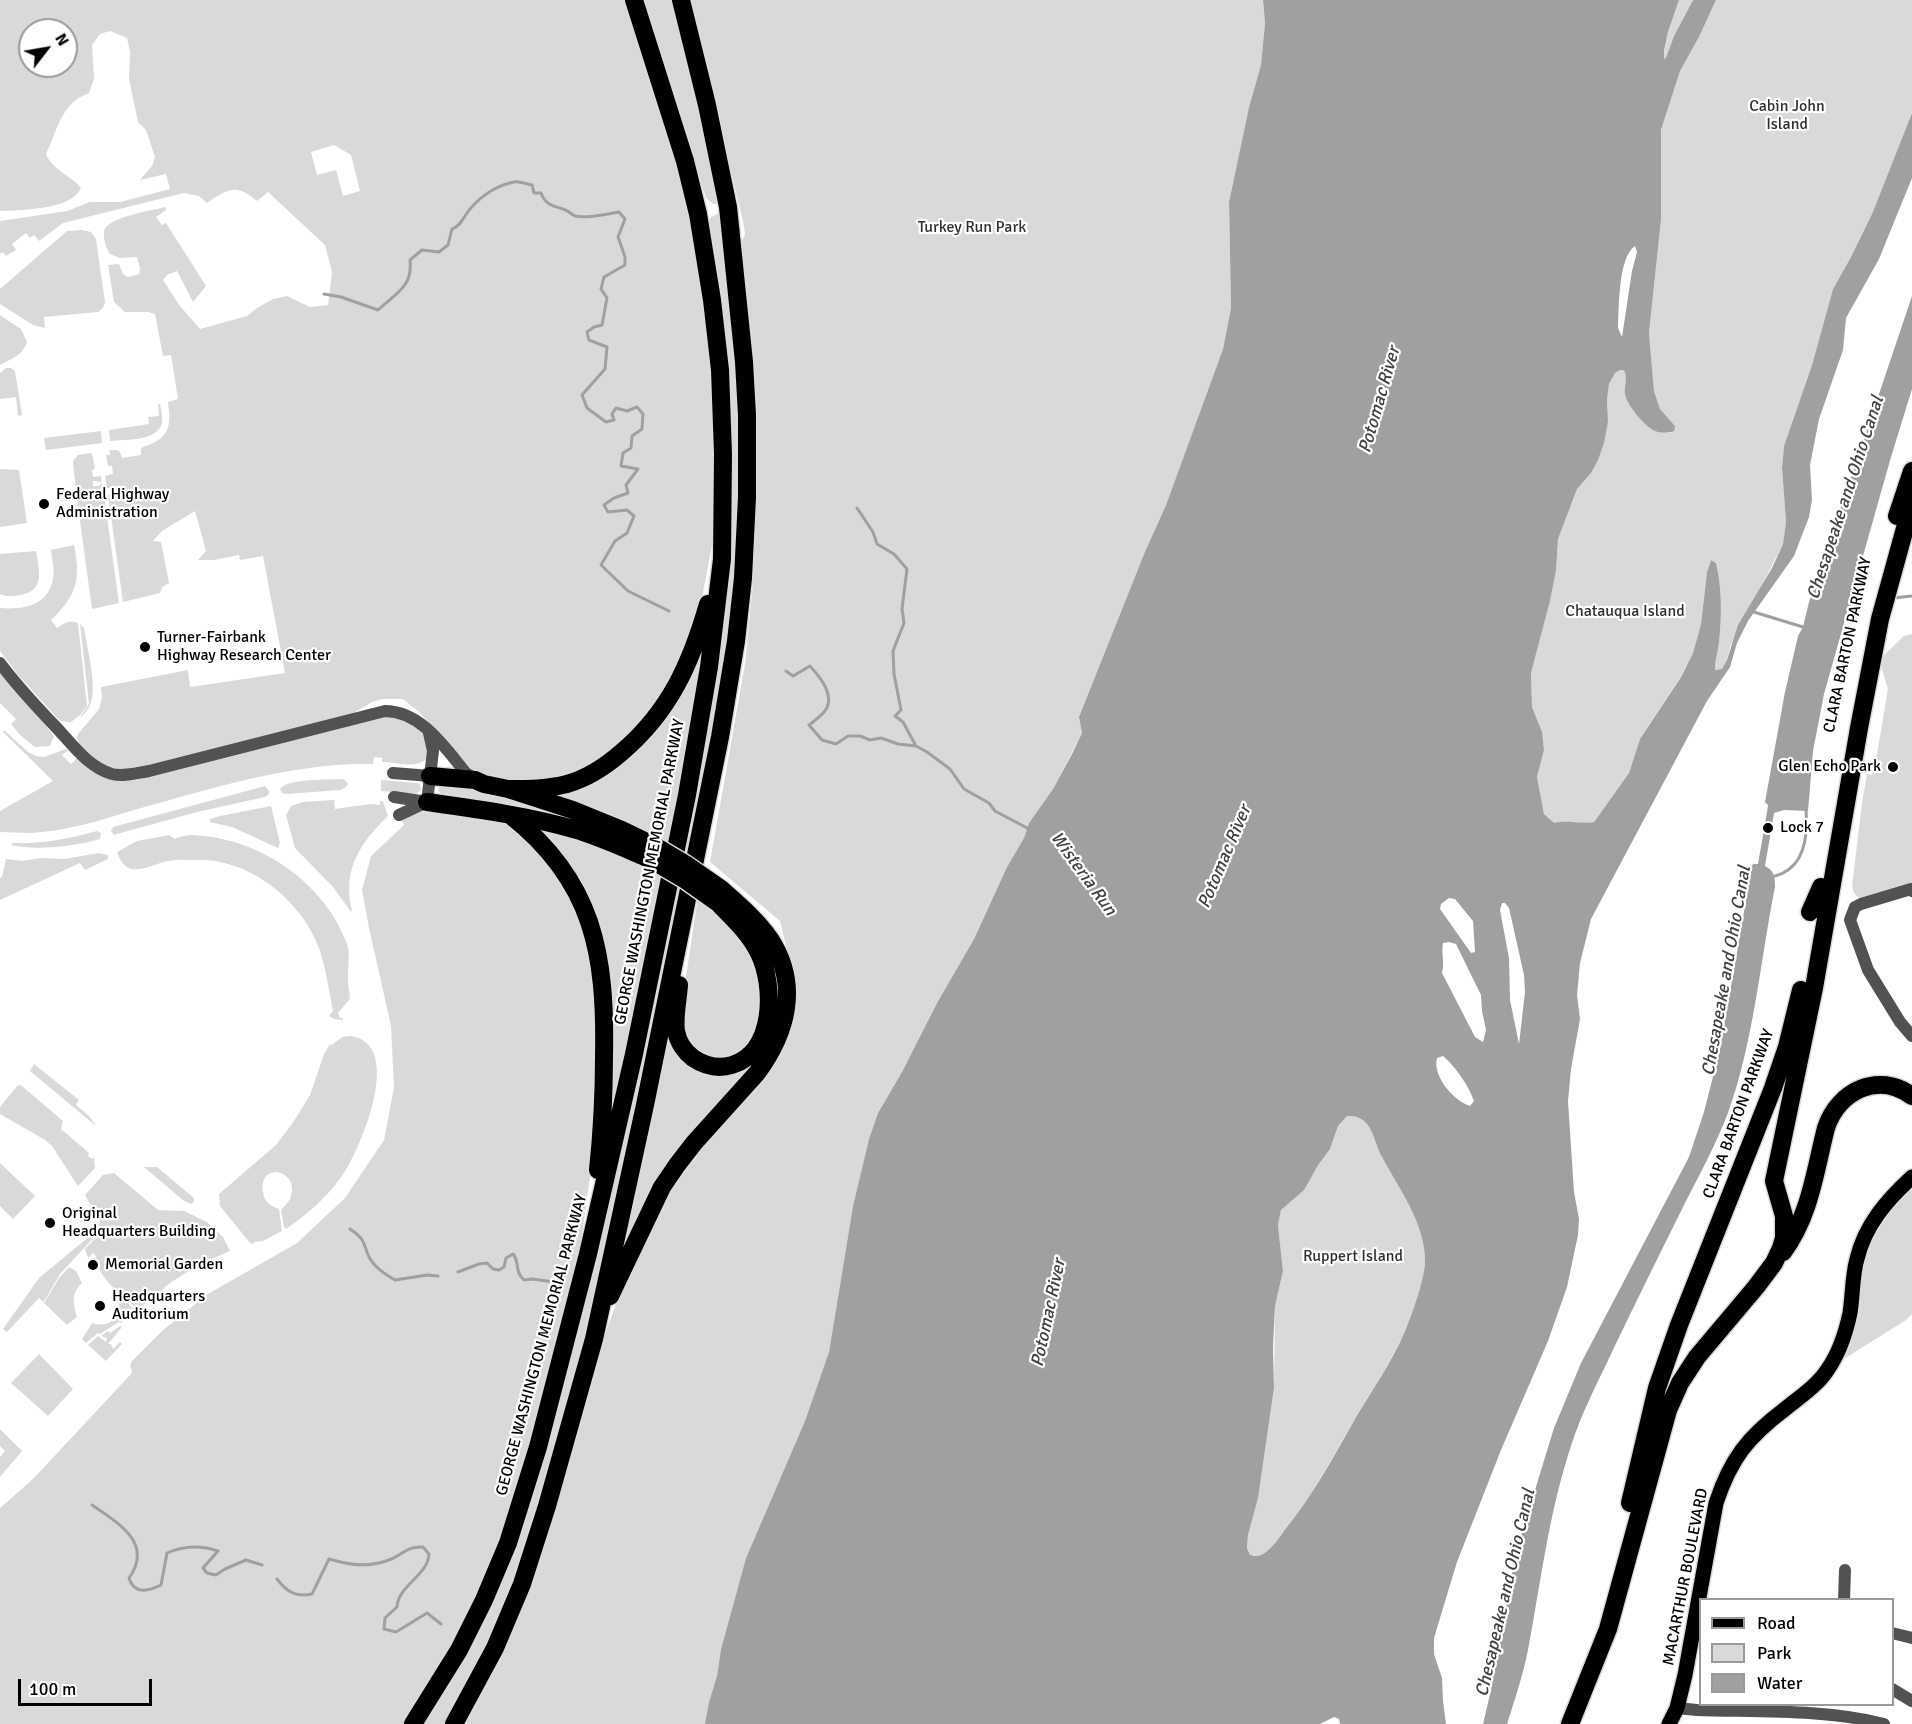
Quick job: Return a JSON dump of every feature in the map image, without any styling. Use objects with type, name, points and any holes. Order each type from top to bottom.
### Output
[{"type":"highway","name":"GEORGE WASHINGTON MEMORIAL PARKWAY","points":[[413,1724],[471,1627],[508,1543],[538,1447],[588,1254],[631,1065],[685,806],[709,667],[722,559],[722,410],[714,312],[706,254],[680,140],[634,0]]},
{"type":"highway","points":[[454,1724],[495,1648],[522,1584],[548,1506],[594,1339],[687,900],[720,737],[736,642],[746,531],[747,415],[732,228],[707,105],[681,0]]},
{"type":"highway","name":"CLARA BARTON PARKWAY","points":[[1595,1657],[1657,1388],[1679,1325],[1787,1047],[1800,996],[1865,643],[1894,524],[1912,471]]},
{"type":"highway","name":"CLARA BARTON PARKWAY","points":[[1570,1724],[1608,1629],[1668,1410],[1680,1383],[1714,1335],[1774,1263],[1781,1248],[1784,1216],[1774,1181],[1814,988],[1880,619],[1912,503]]},
{"type":"highway","points":[[508,789],[550,788],[582,778],[614,760],[647,728],[672,695],[690,659],[722,559]]},
{"type":"highway","points":[[430,776],[475,780],[508,789],[573,810],[622,830],[684,879],[719,896],[756,922],[770,939],[776,951],[786,982],[786,1015],[776,1044],[757,1073],[676,1165],[650,1210],[621,1276],[600,1313]]},
{"type":"highway","points":[[427,802],[510,815],[575,830],[617,845],[651,852]]},
{"type":"highway","points":[[510,815],[535,837],[563,870],[589,921],[600,963],[605,1018],[604,1099],[588,1254]]},
{"type":"highway","points":[[1810,912],[1821,887]]},
{"type":"highway","points":[[687,900],[676,1032],[690,1056],[699,1062],[718,1067],[738,1063],[759,1043],[766,1025],[769,995],[766,974],[759,954],[719,896]]},
{"type":"highway","points":[[1787,1047],[1795,1000],[1796,974]]},
{"type":"highway","points":[[1774,1263],[1800,1225],[1830,1116],[1848,1095],[1875,1084],[1898,1088],[1912,1096]]},
{"type":"highway","points":[[1777,1167],[1778,1176],[1785,1188],[1794,1193],[1803,1191],[1807,1187],[1815,1171]]},
{"type":"highway","points":[[1679,1325],[1677,1342],[1686,1352],[1695,1350],[1714,1335]]},
{"type":"main road","name":"MACARTHUR BOULEVARD","points":[[1669,1724],[1677,1708],[1685,1675],[1716,1503],[1724,1479],[1750,1438],[1810,1389],[1828,1369],[1841,1343],[1850,1314],[1857,1259],[1870,1225],[1891,1196],[1912,1177]]},
{"type":"street","points":[[0,663],[21,690],[79,752],[93,764],[114,774],[125,776],[149,771],[377,712],[392,711],[406,714],[428,731],[475,780]]},
{"type":"street","points":[[427,802],[433,751],[428,731]]},
{"type":"street","points":[[393,773],[430,776]]},
{"type":"street","points":[[394,796],[427,802]]},
{"type":"street","points":[[399,815],[427,802]]},
{"type":"street","points":[[1912,891],[1911,889],[1855,907],[1850,924],[1868,970],[1899,1022],[1912,1036]]},
{"type":"street","points":[[1844,1598],[1845,1570]]},
{"type":"street","points":[[1894,1633],[1912,1638]]},
{"type":"street","points":[[1894,1690],[1912,1701]]},
{"type":"street","points":[[1677,1708],[1835,1715],[1884,1724]]},
{"type":"green space","points":[[0,0],[625,0],[660,97],[692,221],[714,364],[716,498],[712,545],[699,613],[686,655],[643,727],[587,772],[524,784],[482,776],[471,769],[419,712],[403,699],[382,699],[352,714],[149,765],[120,770],[102,765],[81,747],[77,739],[78,734],[99,709],[102,698],[101,687],[188,670],[190,687],[285,673],[263,556],[240,560],[239,555],[214,560],[198,560],[206,551],[195,511],[162,531],[153,541],[161,542],[169,583],[162,587],[160,593],[123,602],[108,495],[118,493],[117,487],[107,488],[105,476],[113,474],[112,466],[108,466],[106,455],[110,455],[109,450],[117,450],[122,458],[141,455],[141,448],[161,438],[167,430],[169,425],[168,402],[178,399],[171,355],[163,356],[155,314],[125,312],[114,302],[108,265],[119,264],[123,274],[128,277],[139,274],[137,257],[120,258],[110,254],[105,243],[104,231],[107,226],[122,218],[166,207],[166,210],[156,217],[162,225],[166,223],[206,286],[193,302],[177,271],[167,275],[163,280],[180,306],[200,329],[247,316],[273,299],[287,296],[310,307],[328,305],[332,272],[325,245],[268,192],[257,201],[250,195],[237,190],[227,191],[207,203],[199,196],[184,193],[63,223],[39,241],[34,235],[30,238],[26,233],[12,244],[16,250],[6,256],[3,252],[0,254],[0,221],[67,211],[90,202],[120,202],[170,189],[166,174],[140,180],[152,166],[155,157],[146,130],[138,122],[129,79],[130,52],[127,38],[110,31],[100,34],[92,45],[94,79],[89,93],[77,99],[65,111],[46,154],[57,168],[81,188],[67,201],[32,209],[0,211]],"holes":[[[334,145],[351,155],[360,191],[343,196],[336,170],[317,175],[311,152]]]},
{"type":"green space","points":[[640,0],[675,0],[719,204],[713,204],[706,198]]},
{"type":"green space","name":"Turkey Run Park","points":[[690,0],[1263,0],[1265,23],[1261,65],[1249,107],[1229,202],[1231,308],[1223,349],[1166,505],[1079,717],[1082,733],[1053,789],[1029,823],[1024,838],[1007,867],[974,939],[878,1113],[869,1139],[853,1206],[829,1352],[805,1421],[746,1558],[721,1649],[705,1724],[458,1724],[479,1689],[642,1236],[667,1187],[756,1081],[792,989],[789,958],[780,921],[710,862],[745,664],[753,584],[756,390],[744,272],[743,221]]},
{"type":"green space","points":[[1679,0],[1693,0],[1674,36],[1666,59],[1663,59],[1668,32]]},
{"type":"green space","name":"Cabin John Island","points":[[1716,0],[1912,0],[1912,113],[1872,214],[1833,289],[1812,365],[1784,446],[1782,468],[1786,522],[1783,544],[1730,647],[1727,660],[1722,669],[1715,670],[1719,646],[1721,602],[1716,563],[1711,560],[1707,572],[1701,624],[1693,653],[1681,676],[1640,739],[1629,773],[1594,822],[1554,824],[1544,814],[1537,777],[1544,750],[1542,733],[1532,707],[1531,673],[1550,601],[1556,571],[1558,539],[1577,489],[1591,473],[1608,422],[1609,384],[1615,373],[1624,370],[1626,374],[1625,395],[1635,413],[1652,430],[1670,433],[1675,426],[1660,409],[1654,391],[1649,333],[1661,220],[1661,130],[1680,71]]},
{"type":"green space","points":[[719,213],[723,214],[741,371],[739,565],[706,776],[583,1355],[511,1600],[447,1724],[417,1724],[444,1684],[553,1412],[719,623],[709,229],[710,218]]},
{"type":"green space","points":[[67,231],[91,232],[96,239],[105,302],[103,308],[98,312],[44,317],[45,328],[33,325],[0,304],[0,289]]},
{"type":"green space","points":[[0,315],[21,329],[27,342],[20,353],[0,365]]},
{"type":"green space","points":[[6,368],[15,371],[22,415],[18,416],[16,397],[0,399],[0,373]]},
{"type":"green space","points":[[158,404],[160,404],[162,423],[154,434],[148,437],[110,441],[109,430],[149,424],[148,417],[159,416]]},
{"type":"green space","points":[[101,431],[102,443],[46,450],[44,438]]},
{"type":"green space","points":[[91,453],[95,469],[92,470],[93,477],[101,476],[102,482],[93,481],[93,486],[99,486],[102,483],[103,489],[76,493],[73,461],[78,455]]},
{"type":"green space","points":[[0,469],[19,470],[27,523],[0,527]]},
{"type":"green space","points":[[104,495],[119,603],[92,609],[77,499]]},
{"type":"green space","points":[[74,545],[77,568],[75,586],[67,603],[51,620],[57,628],[67,623],[78,623],[87,706],[71,722],[60,721],[18,675],[0,651],[0,608],[26,607],[40,601],[46,595],[53,579],[51,550]]},
{"type":"green space","points":[[36,551],[39,579],[34,589],[20,595],[0,594],[0,554]]},
{"type":"green space","points":[[80,624],[84,628],[93,688],[89,707],[78,720],[89,704]]},
{"type":"green space","name":"Glen Echo Park","points":[[1912,634],[1912,886],[1860,899],[1854,893],[1852,886],[1862,803],[1867,774],[1872,775],[1876,760],[1888,689],[1879,660],[1904,636]]},
{"type":"green space","points":[[705,635],[673,850],[537,793],[603,773]]},
{"type":"green space","points":[[0,671],[48,725],[47,727],[54,736],[50,746],[35,747],[11,724],[16,719],[0,703]]},
{"type":"green space","points":[[391,715],[409,719],[428,738],[426,759],[416,764],[409,764],[382,762],[382,758],[374,757],[373,764],[345,764],[288,771],[231,783],[68,828],[36,833],[0,832],[0,811],[53,781],[3,732],[4,730],[28,752],[36,756],[44,757],[66,749],[73,754],[67,751],[62,755],[71,764],[78,757],[112,778]]},
{"type":"green space","points":[[343,779],[348,783],[341,790],[286,794],[280,789],[284,785],[300,781]]},
{"type":"green space","points":[[381,780],[417,783],[420,784],[421,790],[416,794],[381,791]]},
{"type":"green space","points":[[442,782],[519,796],[620,834],[443,797],[438,790]]},
{"type":"green space","points":[[265,786],[269,794],[265,797],[197,812],[114,835],[111,831],[113,827]]},
{"type":"green space","points":[[334,800],[335,809],[380,805],[380,801],[383,801],[388,816],[369,836],[356,858],[349,882],[351,912],[333,887],[295,848],[286,815],[291,806],[303,802]]},
{"type":"green space","points":[[271,806],[280,843],[278,848],[232,827],[210,822],[210,819],[220,816]]},
{"type":"green space","points":[[438,809],[508,821],[527,834],[579,908],[597,985],[593,1155],[581,1242],[555,1358],[524,1472],[495,1562],[449,1654],[406,1724],[0,1724],[0,1508],[33,1479],[131,1374],[132,1361],[163,1330],[208,1294],[297,1243],[345,1198],[384,1140],[394,1087],[391,1026],[362,890],[371,856],[404,825],[401,819]]},
{"type":"green space","points":[[533,826],[569,833],[667,876],[605,1160],[608,973]]},
{"type":"green space","points":[[97,831],[101,833],[100,839],[79,844],[44,848],[11,845],[55,840]]},
{"type":"green space","points":[[169,835],[175,839],[188,835],[211,837],[254,849],[293,872],[310,888],[338,924],[348,948],[350,999],[338,1013],[343,1020],[329,1016],[333,1011],[325,971],[319,948],[311,931],[301,915],[273,887],[238,867],[219,862],[176,860],[141,869],[132,869],[124,865],[117,852],[137,841]]},
{"type":"green space","points":[[99,853],[108,855],[108,859],[85,870],[80,863],[0,900],[0,878],[6,859],[22,861],[41,858],[64,859]]},
{"type":"green space","points":[[698,897],[744,937],[764,982],[760,1022],[742,1056],[725,1062],[691,1051],[680,1031],[681,1010]]},
{"type":"green space","points":[[772,952],[781,999],[770,1044],[724,1100],[618,1266],[675,980],[673,1019],[700,1067],[756,1052]]},
{"type":"green space","points":[[351,1036],[367,1043],[375,1057],[377,1077],[374,1099],[367,1122],[350,1163],[323,1198],[286,1229],[281,1210],[290,1199],[292,1189],[290,1181],[279,1173],[267,1176],[263,1182],[263,1192],[268,1203],[279,1209],[282,1231],[263,1241],[250,1243],[220,1206],[219,1194],[276,1145],[310,1095],[324,1054],[330,1044],[332,1045],[342,1037]]},
{"type":"green space","points":[[34,1064],[79,1100],[76,1105],[89,1116],[96,1126],[30,1071]]},
{"type":"green space","points":[[18,1085],[63,1121],[61,1129],[89,1153],[88,1156],[92,1159],[94,1157],[95,1168],[78,1186],[52,1146],[0,1114],[0,1107]]},
{"type":"green space","name":"Ruppert Island","points":[[1347,1116],[1362,1119],[1367,1124],[1382,1157],[1410,1207],[1424,1247],[1423,1277],[1400,1342],[1315,1488],[1270,1549],[1260,1556],[1250,1555],[1247,1548],[1248,1535],[1258,1497],[1274,1388],[1275,1306],[1283,1271],[1278,1225],[1281,1210],[1330,1149],[1338,1126]]},
{"type":"green space","points":[[0,1163],[35,1196],[13,1219],[0,1206]]},
{"type":"green space","points":[[144,1167],[157,1167],[194,1198],[194,1202],[191,1204],[184,1201]]},
{"type":"green space","points":[[114,1173],[158,1210],[184,1211],[207,1222],[223,1237],[230,1251],[198,1265],[170,1283],[138,1310],[106,1279],[97,1264],[96,1256],[93,1253],[88,1258],[85,1249],[100,1233],[98,1233],[60,1274],[43,1302],[39,1298],[7,1332],[3,1329],[39,1278],[97,1230],[100,1222],[85,1195],[103,1175]]},
{"type":"green space","points":[[1912,1177],[1912,1314],[1828,1369],[1857,1259]]},
{"type":"green space","points":[[69,1267],[76,1271],[82,1283],[74,1299],[77,1317],[67,1325],[44,1303],[59,1278]]},
{"type":"green space","points":[[123,1297],[134,1310],[121,1323],[98,1333],[86,1343],[82,1339],[92,1323],[104,1324],[113,1320],[118,1311],[118,1299]]},
{"type":"green space","points":[[122,1327],[108,1344],[111,1344],[113,1349],[120,1342],[122,1344],[106,1361],[88,1345],[98,1336],[106,1342],[107,1338],[101,1336]]},
{"type":"green space","points":[[39,1354],[73,1389],[48,1416],[11,1383]]},
{"type":"green space","points":[[0,1429],[22,1451],[0,1477],[0,1457],[5,1451],[0,1446]]},
{"type":"water","name":"Potomac River","points":[[1263,0],[1679,0],[1668,32],[1664,59],[1693,0],[1716,0],[1680,71],[1661,130],[1661,220],[1649,333],[1654,391],[1660,409],[1675,426],[1674,431],[1655,431],[1642,421],[1626,398],[1624,370],[1615,373],[1609,384],[1608,422],[1604,443],[1591,473],[1577,489],[1558,539],[1556,571],[1550,601],[1531,673],[1532,707],[1542,732],[1544,750],[1537,777],[1544,814],[1554,823],[1594,822],[1629,773],[1640,739],[1681,677],[1693,653],[1701,624],[1707,572],[1711,560],[1716,563],[1721,602],[1719,646],[1715,670],[1722,669],[1727,660],[1738,625],[1772,568],[1783,544],[1786,522],[1782,468],[1784,446],[1812,365],[1833,289],[1872,214],[1912,113],[1912,178],[1879,259],[1846,318],[1843,350],[1819,419],[1810,465],[1812,500],[1809,517],[1794,556],[1748,621],[1737,643],[1730,667],[1707,701],[1591,919],[1580,963],[1577,995],[1580,1019],[1568,1101],[1574,1192],[1579,1219],[1578,1235],[1567,1287],[1548,1341],[1501,1450],[1457,1562],[1434,1638],[1434,1654],[1442,1678],[1446,1724],[1340,1724],[1339,1719],[1334,1717],[1320,1724],[705,1724],[721,1649],[746,1558],[805,1421],[829,1352],[853,1206],[869,1139],[878,1113],[974,939],[1007,867],[1024,838],[1029,823],[1053,789],[1082,733],[1079,717],[1166,505],[1223,349],[1231,308],[1229,202],[1249,107],[1261,65],[1265,23]],"holes":[[[1635,246],[1637,252],[1622,337],[1618,328],[1619,297],[1622,272],[1629,252]],[[1449,898],[1455,899],[1473,921],[1475,952],[1471,953],[1440,909],[1441,904]],[[1502,903],[1509,908],[1524,975],[1525,992],[1519,1044],[1510,1000],[1509,958],[1500,910]],[[1443,943],[1456,944],[1481,995],[1486,1030],[1483,1042],[1475,1037],[1442,973]],[[1443,1056],[1448,1060],[1469,1089],[1474,1101],[1470,1106],[1457,1099],[1446,1087],[1436,1065],[1437,1058]],[[1347,1116],[1362,1119],[1367,1124],[1421,1233],[1425,1261],[1423,1277],[1400,1342],[1323,1474],[1273,1545],[1263,1554],[1253,1556],[1247,1548],[1248,1535],[1258,1498],[1274,1388],[1275,1306],[1283,1271],[1278,1225],[1281,1210],[1304,1190],[1330,1149],[1338,1126]]]},
{"type":"water","name":"Chesapeake and Ohio Canal","points":[[1912,296],[1912,389],[1824,694],[1813,751],[1808,811],[1784,810],[1774,813],[1765,866],[1773,874],[1775,887],[1750,1029],[1737,1085],[1713,1147],[1620,1335],[1575,1434],[1551,1521],[1526,1659],[1507,1724],[1483,1724],[1516,1552],[1554,1428],[1581,1363],[1689,1157],[1704,1112],[1720,1049],[1752,866],[1758,864],[1768,805],[1765,802],[1785,692],[1798,636],[1803,627],[1809,602]]},
{"type":"waterway","name":"Wisteria Run","points":[[324,294],[341,297],[378,310],[406,283],[409,277],[410,260],[422,250],[439,252],[448,245],[452,229],[460,223],[474,204],[490,192],[508,183],[518,182],[532,185],[534,193],[541,193],[549,204],[575,216],[591,217],[619,212],[625,219],[618,237],[625,257],[625,265],[604,277],[601,289],[607,298],[602,325],[587,332],[589,340],[607,347],[605,369],[582,395],[587,408],[606,422],[614,420],[612,414],[616,408],[627,411],[637,407],[643,414],[642,429],[632,436],[631,448],[623,453],[621,466],[638,469],[626,485],[628,493],[604,505],[608,512],[627,510],[634,516],[627,533],[615,541],[601,565],[628,591],[669,611]]},
{"type":"waterway","points":[[857,508],[873,532],[877,544],[894,554],[907,569],[902,609],[904,623],[893,651],[894,674],[901,710],[895,716],[903,722],[916,746]]},
{"type":"waterway","points":[[1893,598],[1912,596]]},
{"type":"waterway","points":[[1846,606],[1858,603]]},
{"type":"waterway","points":[[1754,612],[1805,626]]},
{"type":"waterway","name":"Wisteria Run","points":[[786,671],[793,676],[810,666],[826,688],[828,706],[809,725],[822,740],[836,744],[848,736],[860,736],[870,740],[881,738],[898,744],[916,746],[950,769],[964,789],[989,803],[995,811],[1029,829]]},
{"type":"waterway","points":[[1775,876],[1785,872],[1799,859],[1805,841],[1806,811]]},
{"type":"waterway","points":[[350,1229],[361,1238],[374,1264],[395,1280],[427,1275],[438,1276]]},
{"type":"waterway","points":[[458,1272],[487,1263],[493,1269],[499,1270],[504,1267],[506,1258],[513,1254],[519,1273],[524,1280],[554,1282]]},
{"type":"waterway","points":[[92,1505],[122,1527],[135,1544],[136,1566],[129,1578],[134,1587],[138,1589],[147,1590],[161,1585],[167,1553],[179,1549],[199,1547],[218,1551],[203,1568],[207,1573],[216,1575],[246,1560],[262,1565]]},
{"type":"waterway","points":[[277,1579],[292,1592],[301,1595],[312,1594],[329,1559],[366,1565],[389,1560],[408,1549],[423,1547],[429,1554],[427,1562],[419,1575],[402,1593],[397,1607],[385,1618],[384,1629],[396,1632],[427,1613],[441,1624]]},
{"type":"place","name":"Federal Highway Administration","points":[[44,504]]},
{"type":"place","name":"Turner-Fairbank Highway Research Center","points":[[145,647]]},
{"type":"place","name":"Glen Echo Park","points":[[1893,767]]},
{"type":"place","name":"Lock 7","points":[[1768,828]]},
{"type":"place","name":"Original Headquarters Building","points":[[50,1223]]},
{"type":"place","name":"Memorial Garden","points":[[93,1265]]},
{"type":"place","name":"Headquarters Auditorium","points":[[100,1306]]},
{"type":"park label","name":"Chatauqua Island","points":[[1625,612]]}]
